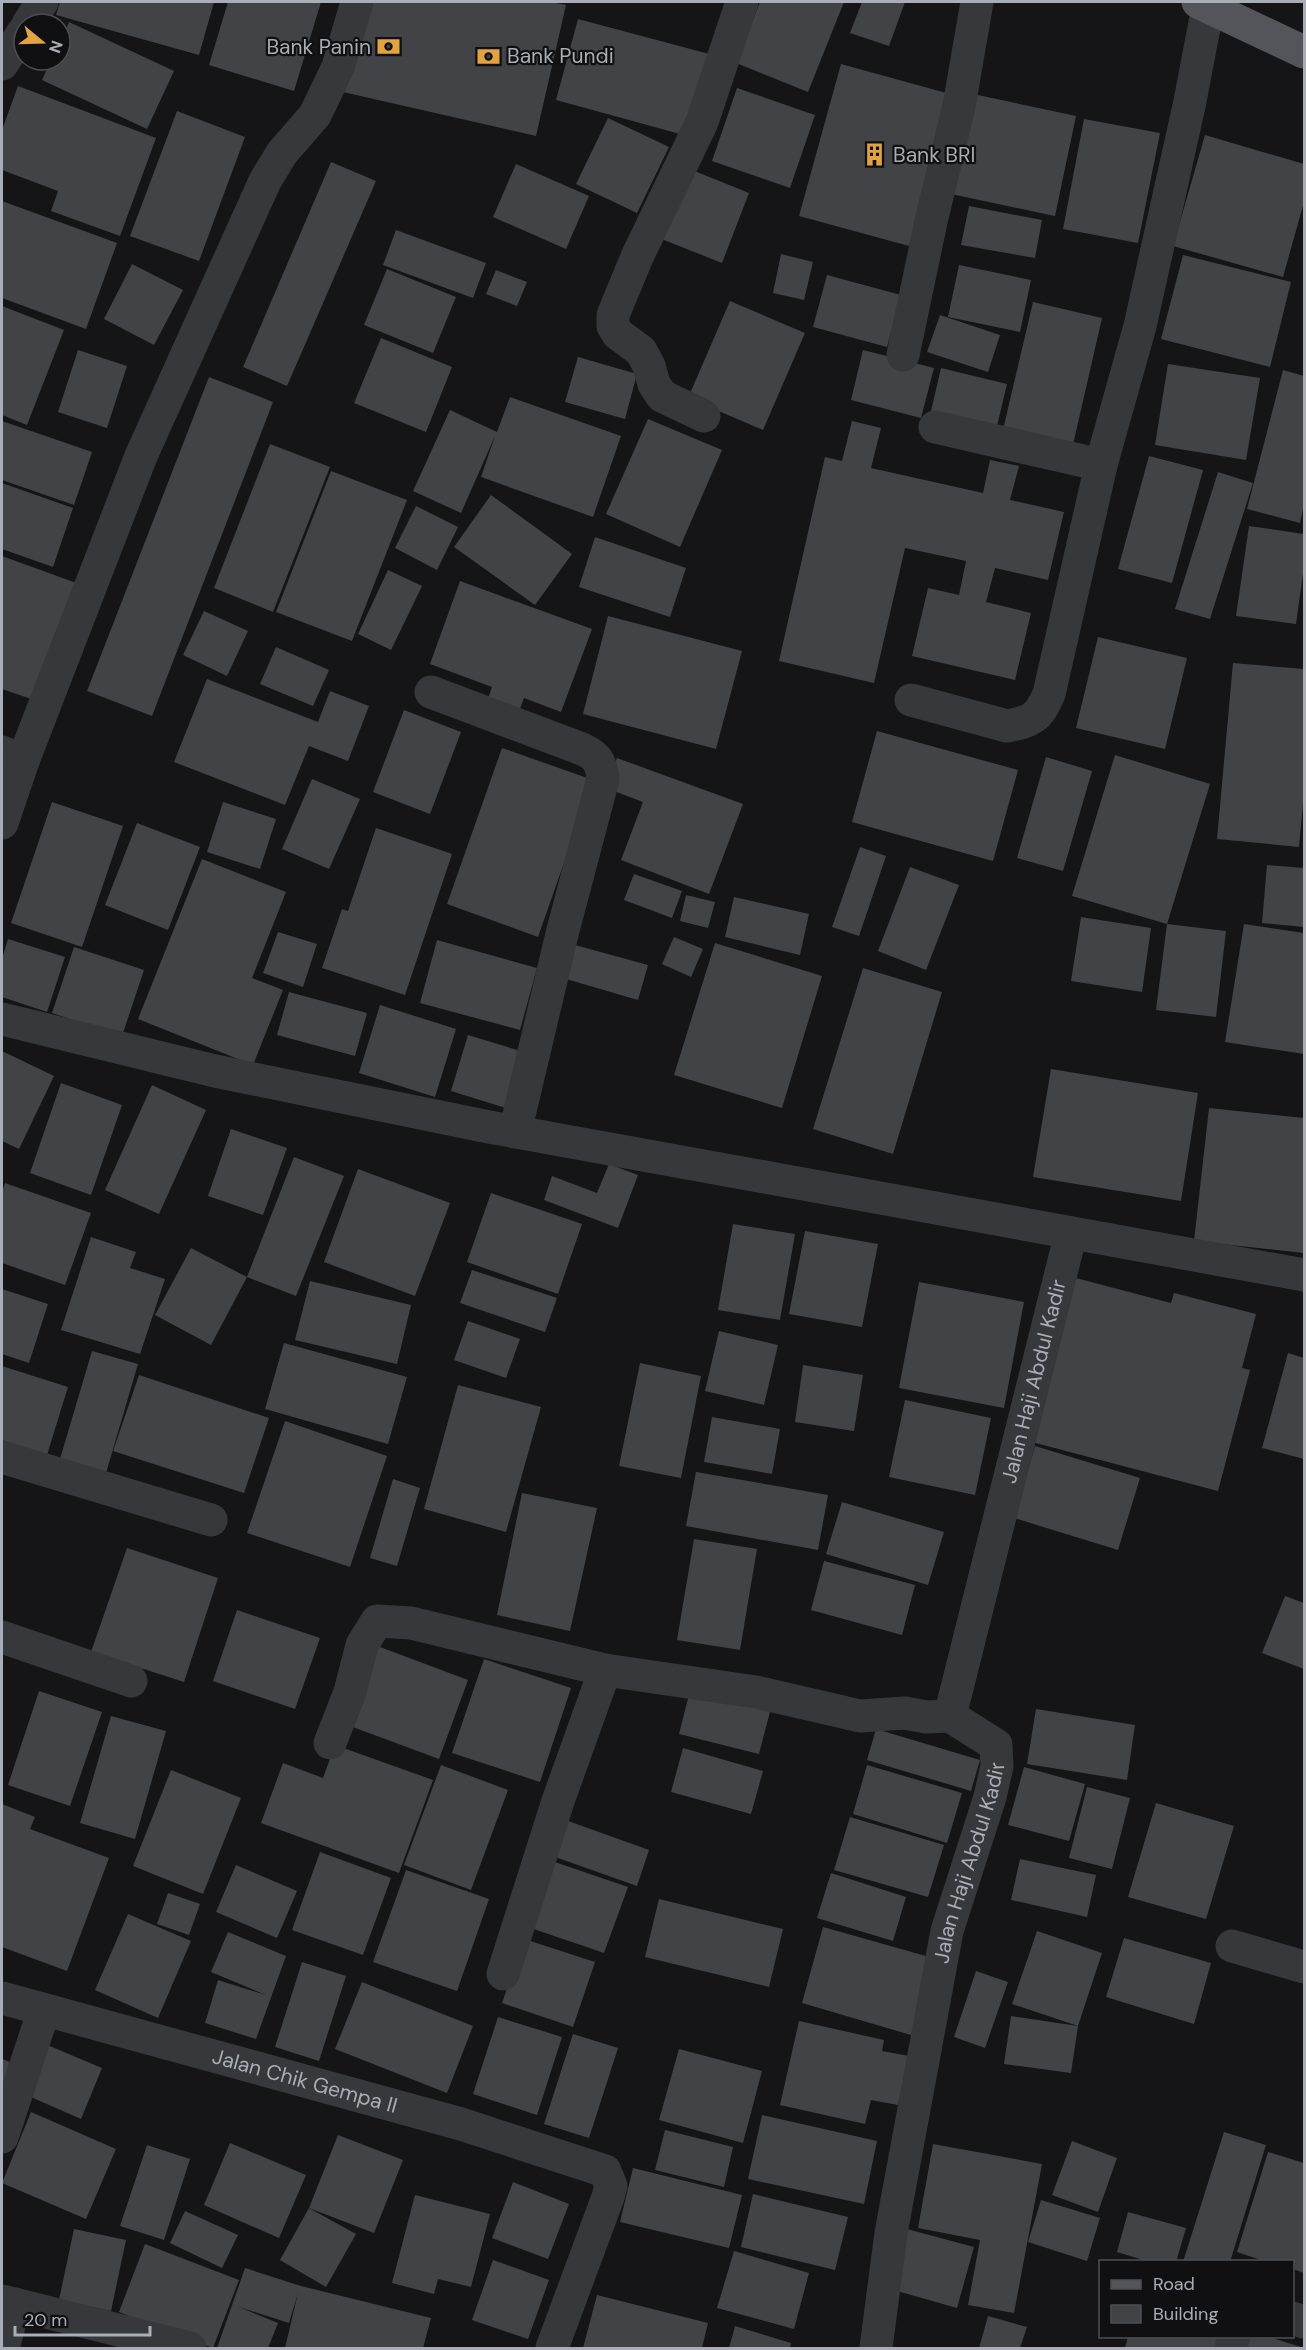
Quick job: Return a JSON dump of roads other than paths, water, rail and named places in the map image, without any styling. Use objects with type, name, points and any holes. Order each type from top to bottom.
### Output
[{"type":"main road","points":[[1203,4],[1305,52]]},
{"type":"street","points":[[2,823],[12,756],[141,456],[265,181],[282,153],[315,116],[338,67],[357,2]]},
{"type":"street","points":[[704,416],[662,396],[654,384],[649,366],[641,351],[618,334],[613,326],[613,315],[636,257],[702,122],[742,2]]},
{"type":"street","points":[[903,354],[932,217],[959,106],[977,2]]},
{"type":"street","points":[[911,700],[1007,726],[1023,723],[1040,713],[1049,694],[1101,465],[1140,326],[1189,106],[1203,4]]},
{"type":"street","points":[[2,64],[12,49]]},
{"type":"street","points":[[935,426],[1101,465]]},
{"type":"street","points":[[431,692],[592,753],[601,764],[603,779],[562,934],[515,1132]]},
{"type":"street","points":[[2,1019],[215,1071],[515,1132],[1305,1275]]},
{"type":"street","name":"Jalan Haji Abdul Kadir","points":[[876,2349],[891,2233],[946,1931],[990,1797],[997,1766],[996,1745],[950,1716],[1071,1233]]},
{"type":"street","points":[[2,1457],[211,1520]]},
{"type":"street","points":[[330,1743],[350,1692],[362,1646],[377,1620],[411,1623],[605,1670],[756,1692],[860,1716],[905,1713],[926,1717],[950,1716]]},
{"type":"street","points":[[2,1637],[131,1681]]},
{"type":"street","points":[[503,1974],[558,1801],[605,1670]]},
{"type":"street","points":[[1232,1946],[1305,1967]]},
{"type":"street","name":"Jalan Chik Gempa II","points":[[2,1998],[460,2124],[605,2171],[611,2186],[608,2197],[552,2349]]},
{"type":"street","points":[[2,2137],[44,2010]]},
{"type":"street","points":[[3,2349],[8,2302],[190,2349]]},
{"type":"place","name":"Bank Panin","points":[[389,47]]},
{"type":"place","name":"Bank Pundi","points":[[489,56]]},
{"type":"place","name":"Bank BRI","points":[[875,155]]}]
